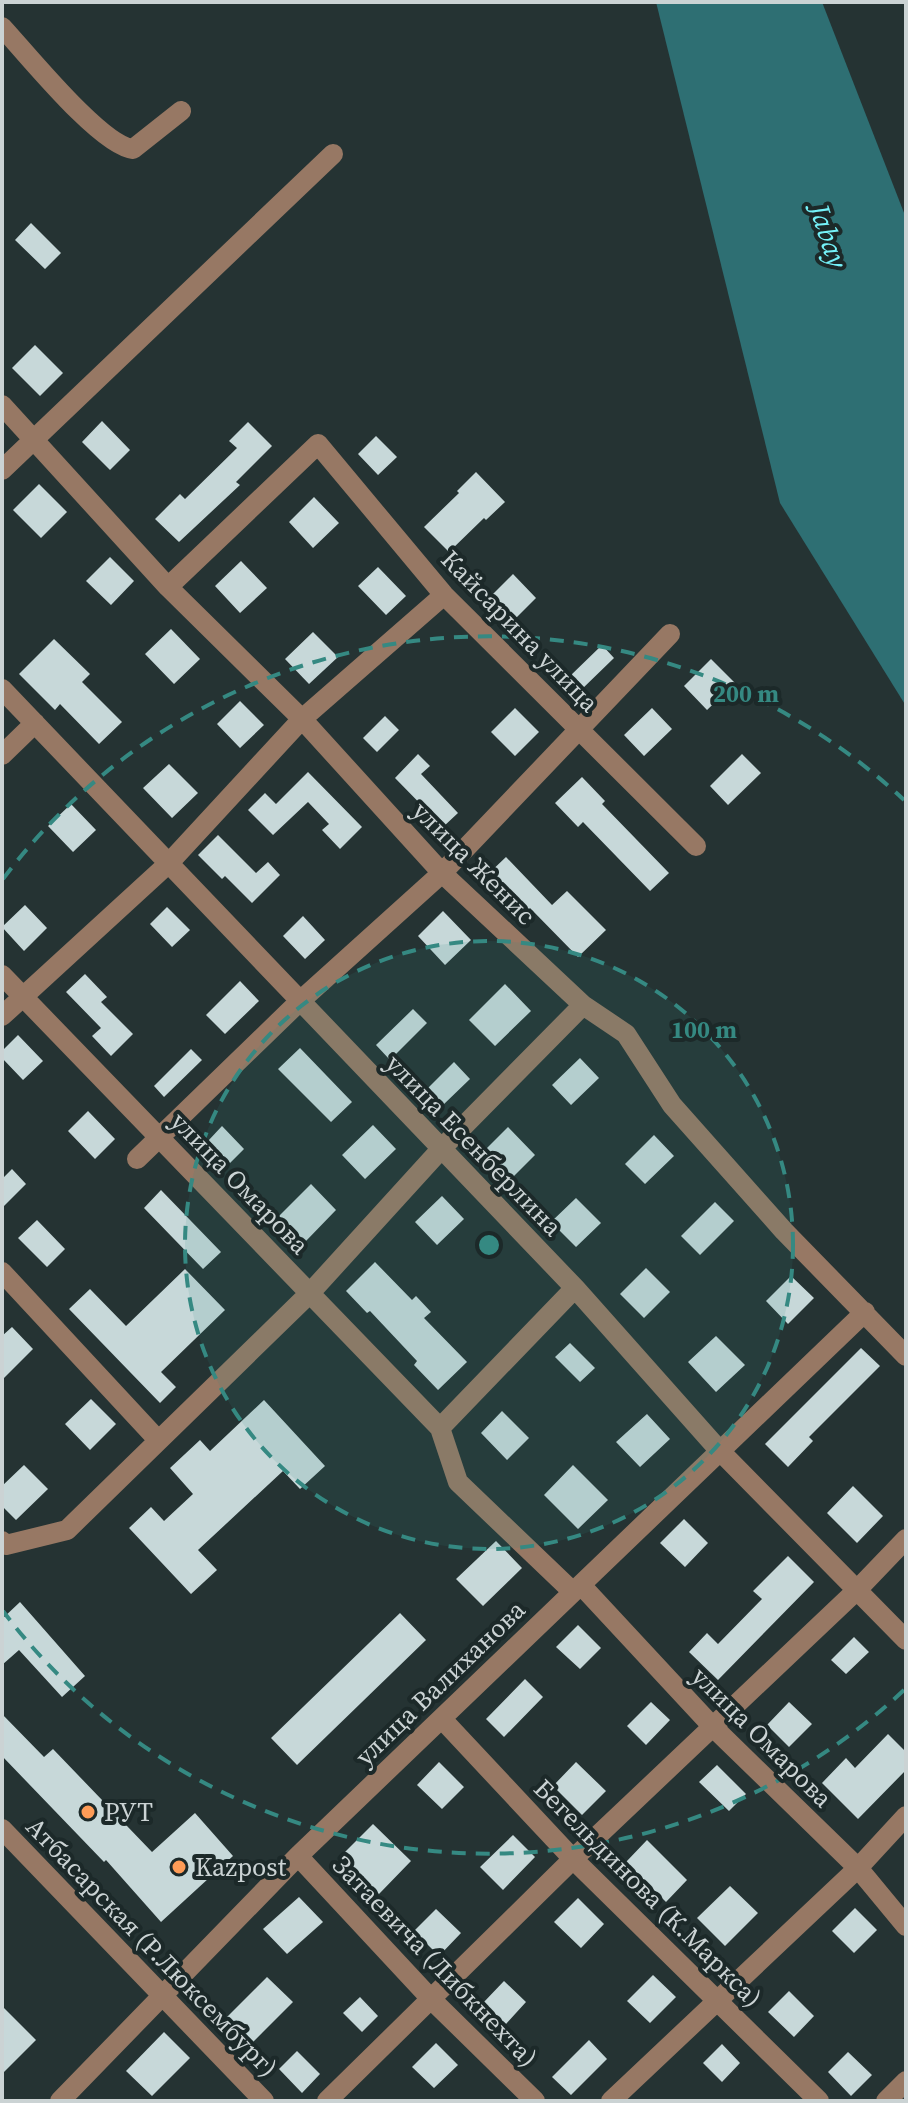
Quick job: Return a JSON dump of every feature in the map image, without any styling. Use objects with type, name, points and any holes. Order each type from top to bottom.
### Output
[{"type":"street","points":[[2,27],[85,116],[123,148],[133,149],[181,111]]},
{"type":"street","points":[[2,470],[333,154]]},
{"type":"street","name":"улица Женис","points":[[2,405],[168,587],[302,719],[442,873],[583,1005],[626,1034],[672,1105],[784,1231],[906,1356]]},
{"type":"street","name":"Кайсарина улица","points":[[168,587],[318,444],[444,595],[696,846]]},
{"type":"street","points":[[2,1016],[169,863],[302,719],[444,595]]},
{"type":"street","points":[[137,1159],[299,1002],[442,873],[670,634]]},
{"type":"street","name":"улица Есенберлина","points":[[2,689],[575,1288],[719,1450],[906,1640]]},
{"type":"street","points":[[2,755],[35,723]]},
{"type":"street","name":"улица Омарова","points":[[2,975],[440,1428],[458,1482],[577,1589],[858,1868],[906,1926]]},
{"type":"street","points":[[4,1543],[67,1530],[310,1293],[442,1148],[583,1005]]},
{"type":"street","points":[[3,1275],[158,1440]]},
{"type":"street","points":[[440,1428],[575,1288]]},
{"type":"street","name":"улица Валиханова","points":[[60,2101],[298,1856],[865,1312]]},
{"type":"street","points":[[327,2101],[573,1859],[857,1590],[906,1539]]},
{"type":"street","name":"Бегельдинова (К.Маркса)","points":[[442,1719],[573,1859],[819,2101]]},
{"type":"street","points":[[611,2101],[858,1868],[906,1816]]},
{"type":"street","name":"Атбасарская (Р.Люксембург)","points":[[2,1829],[264,2101]]},
{"type":"street","name":"Затаевича (Либкнехта)","points":[[298,1856],[432,2000],[535,2101]]},
{"type":"street","points":[[886,2101],[906,2081]]},
{"type":"water","name":"Jabay","points":[[656,2],[822,2],[906,218],[906,706],[780,503]]},
{"type":"building","points":[[31,223],[61,253],[45,269],[15,240]]},
{"type":"building","points":[[35,345],[63,373],[40,396],[12,368]]},
{"type":"building","points":[[102,421],[130,450],[110,470],[82,442]]},
{"type":"building","points":[[248,422],[272,446],[236,482],[240,485],[179,542],[155,519],[180,494],[185,499],[237,448],[229,441]]},
{"type":"building","points":[[376,436],[397,457],[378,475],[358,454]]},
{"type":"building","points":[[476,472],[505,502],[449,552],[424,527]]},
{"type":"building","points":[[39,484],[67,512],[41,538],[13,510]]},
{"type":"building","points":[[314,497],[339,523],[313,548],[289,522]]},
{"type":"building","points":[[110,557],[134,581],[111,605],[86,581]]},
{"type":"building","points":[[241,561],[267,588],[240,613],[215,586]]},
{"type":"building","points":[[378,567],[406,596],[386,615],[358,586]]},
{"type":"building","points":[[513,574],[536,598],[515,619],[492,595]]},
{"type":"building","points":[[171,629],[200,659],[174,684],[145,654]]},
{"type":"building","points":[[313,632],[338,657],[309,684],[285,659]]},
{"type":"building","points":[[54,639],[90,674],[82,682],[122,722],[99,744],[60,704],[55,710],[19,674]]},
{"type":"building","points":[[602,645],[614,658],[580,691],[568,678]]},
{"type":"building","points":[[711,659],[735,683],[707,710],[684,686]]},
{"type":"building","points":[[240,701],[264,725],[240,748],[217,724]]},
{"type":"building","points":[[515,708],[539,732],[515,756],[491,732]]},
{"type":"building","points":[[652,708],[672,729],[644,756],[624,735]]},
{"type":"building","points":[[385,716],[399,730],[377,752],[363,738]]},
{"type":"building","points":[[418,754],[430,766],[421,774],[458,813],[443,827],[395,778]]},
{"type":"building","points":[[742,754],[761,773],[728,805],[710,786]]},
{"type":"building","points":[[169,764],[198,793],[172,818],[143,788]]},
{"type":"building","points":[[308,772],[362,827],[340,849],[322,830],[329,824],[308,802],[273,835],[248,810],[265,793],[276,804]]},
{"type":"building","points":[[582,777],[605,801],[602,804],[669,873],[650,891],[583,822],[578,827],[555,803]]},
{"type":"building","points":[[71,804],[96,830],[73,852],[48,826]]},
{"type":"building","points":[[218,835],[256,873],[268,862],[280,875],[252,903],[198,855]]},
{"type":"building","points":[[506,857],[552,905],[567,891],[606,930],[578,957],[530,908],[523,916],[485,877]]},
{"type":"building","points":[[25,905],[47,928],[24,951],[2,927]]},
{"type":"building","points":[[167,907],[190,930],[172,947],[150,924]]},
{"type":"building","points":[[443,911],[471,940],[445,965],[418,936]]},
{"type":"building","points":[[303,916],[325,940],[305,959],[283,936]]},
{"type":"building","points":[[85,974],[107,997],[101,1002],[133,1034],[111,1056],[92,1036],[101,1028],[66,992]]},
{"type":"building","points":[[240,981],[259,1001],[225,1034],[206,1015]]},
{"type":"building","points":[[505,984],[531,1011],[495,1046],[469,1020]]},
{"type":"building","points":[[413,1009],[427,1023],[390,1060],[376,1045]]},
{"type":"building","points":[[18,1035],[43,1061],[23,1080],[2,1058],[2,1051]]},
{"type":"building","points":[[300,1048],[352,1102],[331,1122],[278,1069]]},
{"type":"building","points":[[191,1049],[202,1060],[164,1097],[154,1086]]},
{"type":"building","points":[[580,1058],[599,1078],[571,1105],[552,1085]]},
{"type":"building","points":[[454,1062],[470,1079],[443,1105],[427,1089]]},
{"type":"building","points":[[88,1111],[115,1139],[95,1159],[68,1131]]},
{"type":"building","points":[[373,1125],[396,1149],[365,1179],[342,1155]]},
{"type":"building","points":[[222,1126],[244,1149],[230,1163],[208,1141]]},
{"type":"building","points":[[508,1127],[535,1155],[511,1179],[484,1151]]},
{"type":"building","points":[[654,1135],[674,1156],[645,1184],[625,1164]]},
{"type":"building","points":[[12,1169],[26,1184],[2,1208],[2,1179]]},
{"type":"building","points":[[311,1184],[336,1210],[305,1242],[279,1216]]},
{"type":"building","points":[[161,1190],[221,1252],[203,1269],[144,1208]]},
{"type":"building","points":[[442,1196],[464,1219],[437,1245],[415,1222]]},
{"type":"building","points":[[576,1198],[601,1223],[576,1247],[551,1222]]},
{"type":"building","points":[[715,1202],[734,1221],[700,1255],[681,1236]]},
{"type":"building","points":[[37,1220],[65,1249],[47,1267],[18,1238]]},
{"type":"building","points":[[375,1262],[412,1300],[416,1296],[431,1312],[424,1318],[467,1362],[438,1390],[414,1365],[417,1361],[370,1311],[367,1313],[346,1291]]},
{"type":"building","points":[[646,1268],[670,1292],[644,1318],[620,1294]]},
{"type":"building","points":[[185,1269],[225,1310],[161,1372],[176,1387],[160,1403],[69,1309],[90,1289],[126,1326]]},
{"type":"building","points":[[791,1276],[814,1298],[788,1324],[766,1301]]},
{"type":"building","points":[[12,1327],[33,1349],[2,1380],[2,1336]]},
{"type":"building","points":[[716,1336],[745,1365],[716,1392],[688,1362]]},
{"type":"building","points":[[570,1343],[595,1368],[580,1382],[555,1357]]},
{"type":"building","points":[[861,1348],[880,1366],[809,1437],[813,1441],[788,1467],[765,1444]]},
{"type":"building","points":[[91,1399],[116,1424],[90,1450],[65,1424]]},
{"type":"building","points":[[264,1400],[325,1466],[300,1489],[283,1471],[198,1550],[217,1570],[191,1594],[129,1528],[151,1507],[164,1521],[193,1494],[170,1468],[200,1440],[210,1451]]},
{"type":"building","points":[[502,1411],[529,1438],[507,1460],[481,1433]]},
{"type":"building","points":[[647,1414],[670,1439],[640,1467],[616,1442]]},
{"type":"building","points":[[24,1465],[48,1489],[16,1520],[2,1506],[2,1486]]},
{"type":"building","points":[[573,1465],[608,1500],[578,1529],[544,1495]]},
{"type":"building","points":[[853,1486],[883,1516],[857,1543],[827,1513]]},
{"type":"building","points":[[684,1519],[708,1543],[685,1567],[660,1543]]},
{"type":"building","points":[[496,1541],[522,1568],[483,1606],[456,1579]]},
{"type":"building","points":[[788,1556],[814,1582],[718,1680],[689,1652],[707,1633],[718,1644],[762,1599],[753,1591]]},
{"type":"building","points":[[20,1602],[85,1676],[62,1697],[19,1650],[2,1665],[2,1619]]},
{"type":"building","points":[[400,1613],[426,1640],[297,1765],[271,1738]]},
{"type":"building","points":[[578,1625],[601,1648],[580,1669],[556,1647]]},
{"type":"building","points":[[854,1637],[869,1652],[846,1674],[831,1660]]},
{"type":"building","points":[[525,1679],[543,1697],[504,1737],[486,1719]]},
{"type":"building","points":[[651,1702],[670,1720],[646,1745],[627,1726]]},
{"type":"building","points":[[789,1702],[812,1724],[789,1747],[767,1725]]},
{"type":"building","points":[[2,1714],[44,1757],[53,1749],[152,1852],[195,1813],[233,1856],[161,1922],[106,1860],[104,1862],[2,1756]]},
{"type":"building","points":[[888,1734],[906,1752],[906,1770],[858,1819],[822,1783],[846,1758],[855,1768]]},
{"type":"building","points":[[439,1762],[464,1787],[442,1809],[417,1785]]},
{"type":"building","points":[[576,1762],[606,1791],[582,1815],[553,1786]]},
{"type":"building","points":[[717,1765],[746,1794],[729,1811],[699,1782]]},
{"type":"building","points":[[373,1824],[411,1861],[379,1894],[341,1856]]},
{"type":"building","points":[[513,1835],[535,1857],[503,1890],[480,1867]]},
{"type":"building","points":[[647,1840],[687,1880],[666,1902],[626,1862]]},
{"type":"building","points":[[730,1886],[758,1913],[725,1946],[697,1918]]},
{"type":"building","points":[[299,1897],[323,1922],[287,1954],[263,1929]]},
{"type":"building","points":[[578,1898],[604,1924],[581,1948],[554,1922]]},
{"type":"building","points":[[855,1908],[877,1930],[854,1953],[832,1931]]},
{"type":"building","points":[[436,1909],[461,1933],[439,1956],[414,1931]]},
{"type":"building","points":[[653,1975],[676,1997],[650,2023],[627,2001]]},
{"type":"building","points":[[267,1977],[293,2002],[253,2042],[227,2017]]},
{"type":"building","points":[[504,1981],[526,2002],[506,2024],[483,2003]]},
{"type":"building","points":[[789,1991],[814,2016],[794,2037],[768,2012]]},
{"type":"building","points":[[360,1997],[378,2016],[362,2032],[343,2013]]},
{"type":"building","points":[[2,2006],[36,2040],[2,2074]]},
{"type":"building","points":[[164,2032],[190,2058],[152,2096],[126,2071]]},
{"type":"building","points":[[589,2040],[607,2059],[571,2095],[552,2077]]},
{"type":"building","points":[[436,2043],[458,2065],[434,2088],[412,2067]]},
{"type":"building","points":[[722,2044],[740,2063],[722,2082],[703,2063]]},
{"type":"building","points":[[297,2051],[320,2074],[302,2093],[279,2069]]},
{"type":"building","points":[[848,2052],[872,2075],[851,2096],[828,2072]]},
{"type":"place","name":"РУТ","points":[[88,1812]]},
{"type":"place","name":"Kazpost","points":[[179,1867]]}]
